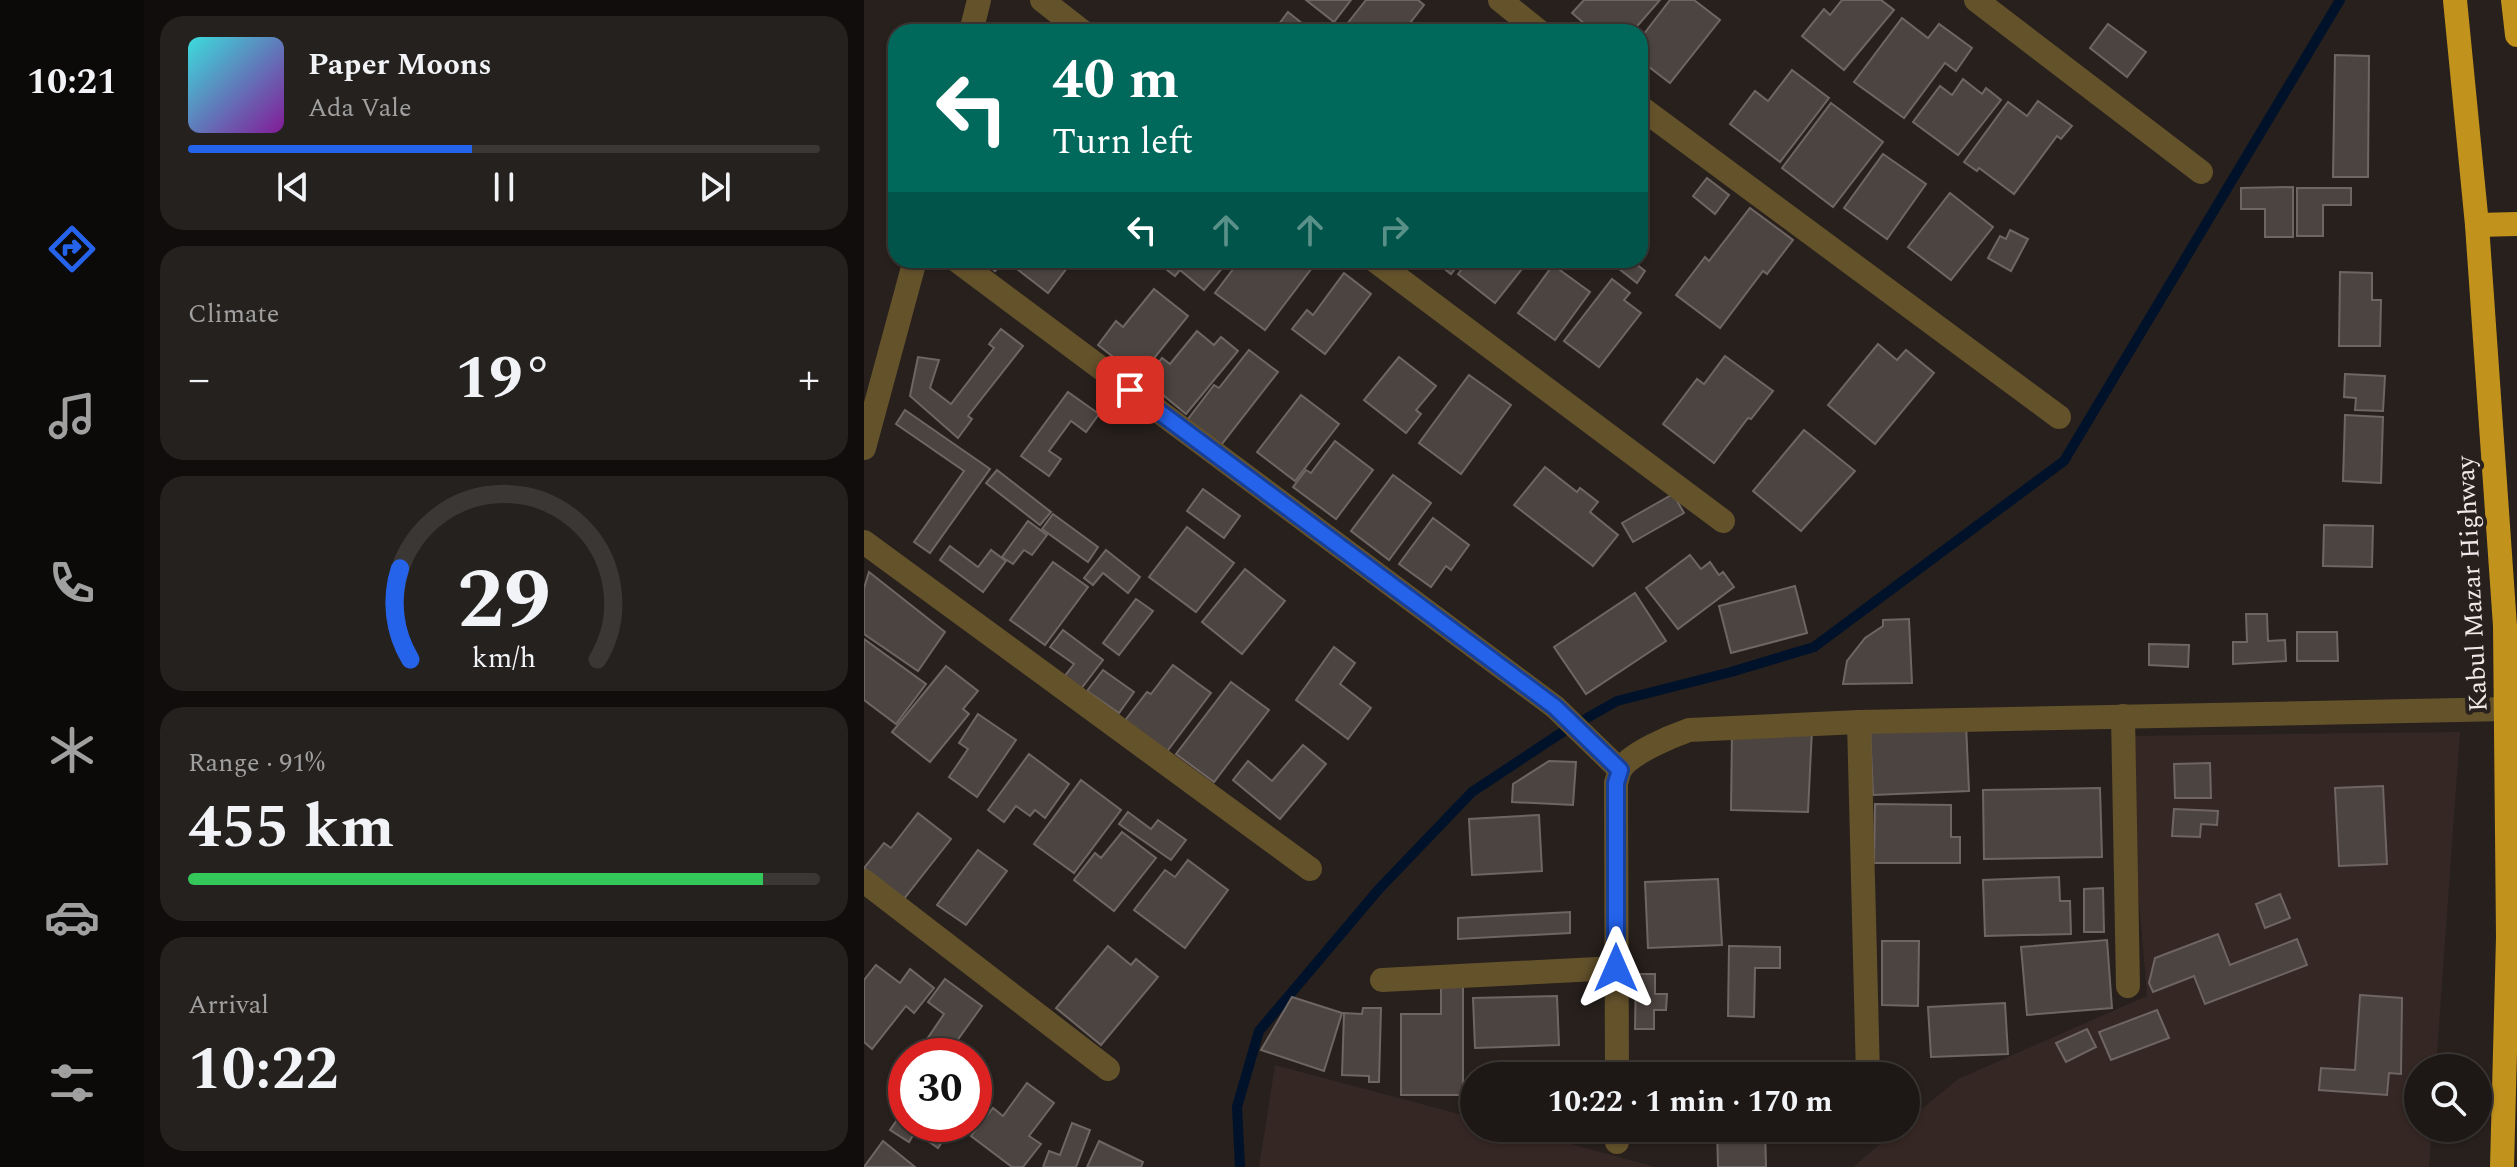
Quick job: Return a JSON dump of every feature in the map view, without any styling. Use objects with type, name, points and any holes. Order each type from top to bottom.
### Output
[{"type":"highway","points":[[2513,5],[2517,35]]},
{"type":"highway","name":"Kabul Mazar Highway","points":[[2456,7],[2511,626],[2507,709],[2508,937],[2502,1167]]},
{"type":"highway","points":[[2477,225],[2517,224]]},
{"type":"street","points":[[973,24],[979,0]]},
{"type":"street","points":[[1042,0],[1073,24]]},
{"type":"street","points":[[1500,0],[1530,24]]},
{"type":"street","points":[[1976,0],[2201,172]]},
{"type":"street","points":[[1648,113],[2059,417]]},
{"type":"street","points":[[864,448],[913,268]]},
{"type":"street","points":[[967,268],[1555,707],[1620,770]]},
{"type":"street","points":[[1385,268],[1723,521]]},
{"type":"street","points":[[864,542],[1310,869]]},
{"type":"street","points":[[1617,1062],[1616,783],[1620,770],[1643,752],[1672,736],[1689,730],[1859,722],[2507,709]]},
{"type":"street","points":[[2123,716],[2128,986]]},
{"type":"street","points":[[1859,722],[1868,1062]]},
{"type":"street","points":[[864,881],[1108,1069]]},
{"type":"street","points":[[1382,980],[1616,968]]},
{"type":"shaded area","points":[[2460,732],[2437,1054],[2404,1054],[2404,1142],[2431,1142],[2429,1167],[1853,1167],[1882,1142],[1920,1142],[1920,1110],[1958,1079],[2147,996],[2125,736]]},
{"type":"shaded area","points":[[1275,1065],[1460,1114],[1460,1142],[1563,1142],[1656,1167],[1259,1167]]},
{"type":"building","points":[[1306,0],[1351,0],[1334,22]]},
{"type":"building","points":[[1366,0],[1418,0],[1424,5],[1409,24],[1347,24]]},
{"type":"building","points":[[1584,0],[1660,0],[1639,24],[1585,24],[1572,13]]},
{"type":"building","points":[[1670,0],[1694,0],[1720,20],[1670,83],[1648,66],[1648,29]]},
{"type":"building","points":[[1842,0],[1881,0],[1894,10],[1844,70],[1802,36],[1824,9],[1830,15]]},
{"type":"building","points":[[1288,12],[1303,24],[1279,24]]},
{"type":"building","points":[[1902,18],[1928,38],[1939,24],[1972,48],[1956,71],[1945,63],[1904,118],[1854,82]]},
{"type":"building","points":[[2108,24],[2146,52],[2127,77],[2090,48]]},
{"type":"building","points":[[2335,55],[2369,56],[2368,177],[2333,177]]},
{"type":"building","points":[[1792,70],[1829,98],[1780,162],[1730,124],[1755,91],[1768,101]]},
{"type":"building","points":[[1963,79],[1982,94],[1986,88],[2001,100],[1958,155],[1913,122],[1940,86],[1952,95]]},
{"type":"building","points":[[2038,101],[2072,126],[2061,139],[2057,136],[2014,194],[1979,168],[1977,171],[1964,162],[2008,102],[2027,116]]},
{"type":"building","points":[[1831,103],[1883,142],[1833,207],[1782,168]]},
{"type":"building","points":[[1883,154],[1926,184],[1887,239],[1844,208]]},
{"type":"building","points":[[1707,178],[1729,195],[1715,214],[1693,196]]},
{"type":"building","points":[[2293,187],[2293,237],[2265,237],[2265,209],[2241,209],[2241,188]]},
{"type":"building","points":[[2297,188],[2351,188],[2351,205],[2323,205],[2323,236],[2297,236]]},
{"type":"building","points":[[1950,193],[1993,227],[1951,280],[1908,247]]},
{"type":"building","points":[[1750,208],[1793,240],[1767,274],[1763,271],[1720,328],[1676,295],[1705,257],[1709,261]]},
{"type":"building","points":[[2010,230],[2028,239],[2011,271],[1988,258],[2000,236],[2006,239]]},
{"type":"building","points":[[1016,268],[1067,268],[1048,293]]},
{"type":"building","points":[[1165,268],[1222,268],[1204,290],[1180,270],[1175,276]]},
{"type":"building","points":[[1234,268],[1312,268],[1265,330],[1215,293]]},
{"type":"building","points":[[1463,268],[1523,268],[1495,303],[1458,274]]},
{"type":"building","points":[[1551,268],[1557,268],[1590,292],[1555,340],[1518,313]]},
{"type":"building","points":[[1618,268],[1641,268],[1645,271],[1637,283]]},
{"type":"building","points":[[2340,272],[2372,273],[2372,300],[2381,300],[2380,346],[2339,346]]},
{"type":"building","points":[[1344,273],[1371,294],[1325,354],[1292,329],[1307,310],[1313,315]]},
{"type":"building","points":[[1612,279],[1630,293],[1624,300],[1641,313],[1599,367],[1564,341]]},
{"type":"building","points":[[1154,289],[1188,316],[1139,377],[1098,345],[1116,321],[1123,327]]},
{"type":"building","points":[[1001,329],[1023,346],[968,416],[972,419],[958,438],[910,396],[918,357],[939,360],[930,388],[951,404],[994,348],[989,344]]},
{"type":"building","points":[[1197,331],[1214,345],[1221,337],[1238,351],[1186,414],[1145,380],[1162,358],[1170,364]]},
{"type":"building","points":[[1878,344],[1897,360],[1906,350],[1934,373],[1875,444],[1828,405]]},
{"type":"building","points":[[1249,350],[1278,372],[1218,449],[1185,423],[1214,385],[1219,388]]},
{"type":"building","points":[[1725,356],[1773,391],[1714,463],[1663,424],[1697,379],[1704,384]]},
{"type":"building","points":[[1399,357],[1436,386],[1416,410],[1421,414],[1406,433],[1364,400]]},
{"type":"building","points":[[2345,374],[2385,376],[2383,411],[2355,410],[2356,398],[2344,397]]},
{"type":"building","points":[[1469,375],[1511,405],[1461,474],[1419,443]]},
{"type":"building","points":[[1068,392],[1099,414],[1086,432],[1071,421],[1049,451],[1061,459],[1049,476],[1021,456]]},
{"type":"building","points":[[1301,395],[1339,424],[1295,481],[1257,452]]},
{"type":"building","points":[[905,410],[990,469],[930,553],[914,542],[964,471],[896,424]]},
{"type":"building","points":[[2345,415],[2383,417],[2381,483],[2343,481]]},
{"type":"building","points":[[1804,430],[1855,471],[1801,531],[1753,491]]},
{"type":"building","points":[[1335,441],[1373,470],[1336,519],[1293,487],[1306,470],[1311,473]]},
{"type":"building","points":[[1545,467],[1577,492],[1580,488],[1598,502],[1590,512],[1618,535],[1593,566],[1514,505]]},
{"type":"building","points":[[997,470],[1051,512],[1040,525],[986,483]]},
{"type":"building","points":[[1393,475],[1431,503],[1389,560],[1351,531]]},
{"type":"building","points":[[1203,489],[1240,516],[1224,538],[1187,511]]},
{"type":"building","points":[[1673,494],[1684,513],[1633,542],[1622,523]]},
{"type":"building","points":[[1053,514],[1098,547],[1088,562],[1042,529]]},
{"type":"building","points":[[1433,518],[1469,545],[1451,570],[1446,566],[1431,587],[1399,564]]},
{"type":"building","points":[[1028,521],[1047,535],[1032,555],[1024,550],[1013,564],[1002,557]]},
{"type":"building","points":[[2324,525],[2373,526],[2372,567],[2323,566]]},
{"type":"building","points":[[1187,527],[1234,563],[1196,612],[1149,577]]},
{"type":"building","points":[[950,546],[978,567],[991,550],[1006,561],[983,592],[940,560]]},
{"type":"building","points":[[1106,550],[1140,577],[1128,593],[1103,573],[1093,585],[1084,578]]},
{"type":"building","points":[[1690,555],[1701,569],[1710,562],[1719,575],[1723,572],[1734,587],[1678,629],[1646,588]]},
{"type":"building","points":[[1053,562],[1088,587],[1045,645],[1010,620]]},
{"type":"building","points":[[1245,569],[1285,601],[1242,654],[1202,622]]},
{"type":"building","points":[[869,572],[945,632],[918,671],[864,634],[864,588]]},
{"type":"building","points":[[1795,586],[1807,633],[1731,653],[1719,606]]},
{"type":"building","points":[[1635,593],[1666,641],[1586,694],[1554,647]]},
{"type":"building","points":[[1136,599],[1153,611],[1119,655],[1103,643]]},
{"type":"building","points":[[2246,614],[2267,614],[2268,641],[2285,640],[2286,661],[2233,664],[2233,642],[2247,642]]},
{"type":"building","points":[[1909,619],[1912,683],[1843,684],[1847,661],[1865,638],[1883,626],[1883,620]]},
{"type":"building","points":[[1063,630],[1103,660],[1081,689],[1064,677],[1074,664],[1050,647]]},
{"type":"building","points":[[2297,632],[2337,632],[2338,661],[2297,661]]},
{"type":"building","points":[[864,639],[926,684],[896,724],[864,700]]},
{"type":"building","points":[[2149,644],[2189,645],[2188,667],[2149,665]]},
{"type":"building","points":[[1334,647],[1355,663],[1340,684],[1371,708],[1348,739],[1296,700]]},
{"type":"building","points":[[1173,665],[1211,693],[1165,754],[1123,723]]},
{"type":"building","points":[[946,666],[978,691],[963,709],[969,714],[930,762],[892,732]]},
{"type":"building","points":[[1103,670],[1134,692],[1119,713],[1087,691]]},
{"type":"building","points":[[1231,682],[1269,710],[1214,782],[1176,754]]},
{"type":"building","points":[[978,714],[1016,740],[977,797],[949,777],[968,749],[959,743]]},
{"type":"building","points":[[1966,724],[1969,791],[1873,795],[1870,728]]},
{"type":"building","points":[[1812,729],[1808,812],[1731,810],[1732,731]]},
{"type":"building","points":[[1303,745],[1326,764],[1280,819],[1233,780],[1248,761],[1272,781]]},
{"type":"building","points":[[1029,754],[1069,784],[1045,818],[1035,810],[1030,816],[1016,806],[1004,822],[988,810]]},
{"type":"building","points":[[1549,761],[1576,762],[1573,805],[1512,802],[1513,784]]},
{"type":"building","points":[[2210,763],[2211,798],[2175,798],[2174,764]]},
{"type":"building","points":[[1081,780],[1121,810],[1074,873],[1034,844]]},
{"type":"building","points":[[2383,786],[2387,864],[2339,866],[2335,788]]},
{"type":"building","points":[[2100,788],[2102,857],[1984,859],[1983,790]]},
{"type":"building","points":[[1875,804],[1951,805],[1951,837],[1960,837],[1960,863],[1874,863]]},
{"type":"building","points":[[2174,809],[2218,811],[2217,825],[2201,824],[2200,837],[2172,836]]},
{"type":"building","points":[[1128,812],[1151,829],[1158,820],[1186,840],[1171,860],[1119,824]]},
{"type":"building","points":[[918,813],[951,839],[903,900],[864,868],[884,843],[891,848]]},
{"type":"building","points":[[1539,815],[1542,871],[1472,875],[1469,819]]},
{"type":"building","points":[[1122,832],[1156,858],[1114,911],[1074,880],[1095,853],[1101,858]]},
{"type":"building","points":[[978,850],[1007,871],[966,925],[937,905]]},
{"type":"building","points":[[1188,860],[1228,890],[1185,948],[1134,910],[1165,870],[1175,877]]},
{"type":"building","points":[[2059,877],[2060,901],[2070,901],[2071,934],[1985,936],[1983,880]]},
{"type":"building","points":[[1718,879],[1722,945],[1648,948],[1645,882]]},
{"type":"building","points":[[2103,888],[2104,932],[2084,932],[2084,889]]},
{"type":"building","points":[[2280,894],[2290,918],[2265,928],[2256,904]]},
{"type":"building","points":[[1570,912],[1570,933],[1458,939],[1458,918]]},
{"type":"building","points":[[2218,934],[2230,965],[2297,939],[2307,965],[2205,1004],[2194,976],[2153,992],[2149,983],[2155,958]]},
{"type":"building","points":[[2107,940],[2112,1008],[2027,1015],[2021,947]]},
{"type":"building","points":[[1882,941],[1919,941],[1918,1006],[1882,1005]]},
{"type":"building","points":[[1108,946],[1131,965],[1136,959],[1158,977],[1101,1045],[1056,1008]]},
{"type":"building","points":[[1729,946],[1780,947],[1780,968],[1755,968],[1754,1017],[1728,1016]]},
{"type":"building","points":[[876,965],[900,983],[910,969],[934,988],[914,1013],[906,1006],[872,1049],[864,1042],[864,980]]},
{"type":"building","points":[[1636,974],[1655,974],[1655,994],[1667,994],[1666,1010],[1654,1010],[1654,1029],[1635,1029]]},
{"type":"building","points":[[945,979],[982,1006],[959,1038],[928,1038],[944,1014],[928,1002]]},
{"type":"building","points":[[1441,987],[1463,987],[1460,1095],[1401,1095],[1401,1014],[1441,1014]]},
{"type":"building","points":[[2360,995],[2402,998],[2401,1074],[2389,1073],[2387,1095],[2319,1090],[2321,1068],[2355,1070]]},
{"type":"building","points":[[1557,996],[1559,1045],[1475,1048],[1473,998]]},
{"type":"building","points":[[1292,997],[1342,1013],[1324,1071],[1261,1050]]},
{"type":"building","points":[[2005,1003],[2008,1054],[1931,1057],[1928,1007]]},
{"type":"building","points":[[1363,1008],[1381,1008],[1379,1082],[1369,1082],[1369,1076],[1342,1075],[1344,1013],[1362,1014]]},
{"type":"building","points":[[2157,1010],[2169,1038],[2111,1060],[2099,1032]]},
{"type":"building","points":[[2087,1029],[2096,1047],[2066,1062],[2056,1043]]},
{"type":"building","points":[[1502,1061],[1574,1061],[1574,1062]]},
{"type":"building","points":[[1027,1083],[1054,1103],[1029,1136],[1041,1144],[1023,1167],[1012,1167],[979,1142],[992,1142],[993,1108],[1003,1116]]},
{"type":"building","points":[[1072,1123],[1090,1130],[1076,1167],[1043,1167],[1049,1151],[1060,1155]]},
{"type":"building","points":[[883,1141],[915,1167],[864,1167]]},
{"type":"building","points":[[1099,1141],[1143,1162],[1141,1167],[1087,1167]]},
{"type":"building","points":[[1717,1142],[1765,1142],[1766,1167],[1718,1167]]},
{"type":"waterway","points":[[1240,1167],[1237,1107],[1259,1031],[1379,889],[1472,792],[1564,731],[1617,701],[1814,647],[2064,461],[2340,0]]},
{"type":"route","points":[[1130,390],[1555,707],[1620,770],[1616,783],[1616,968]]}]
